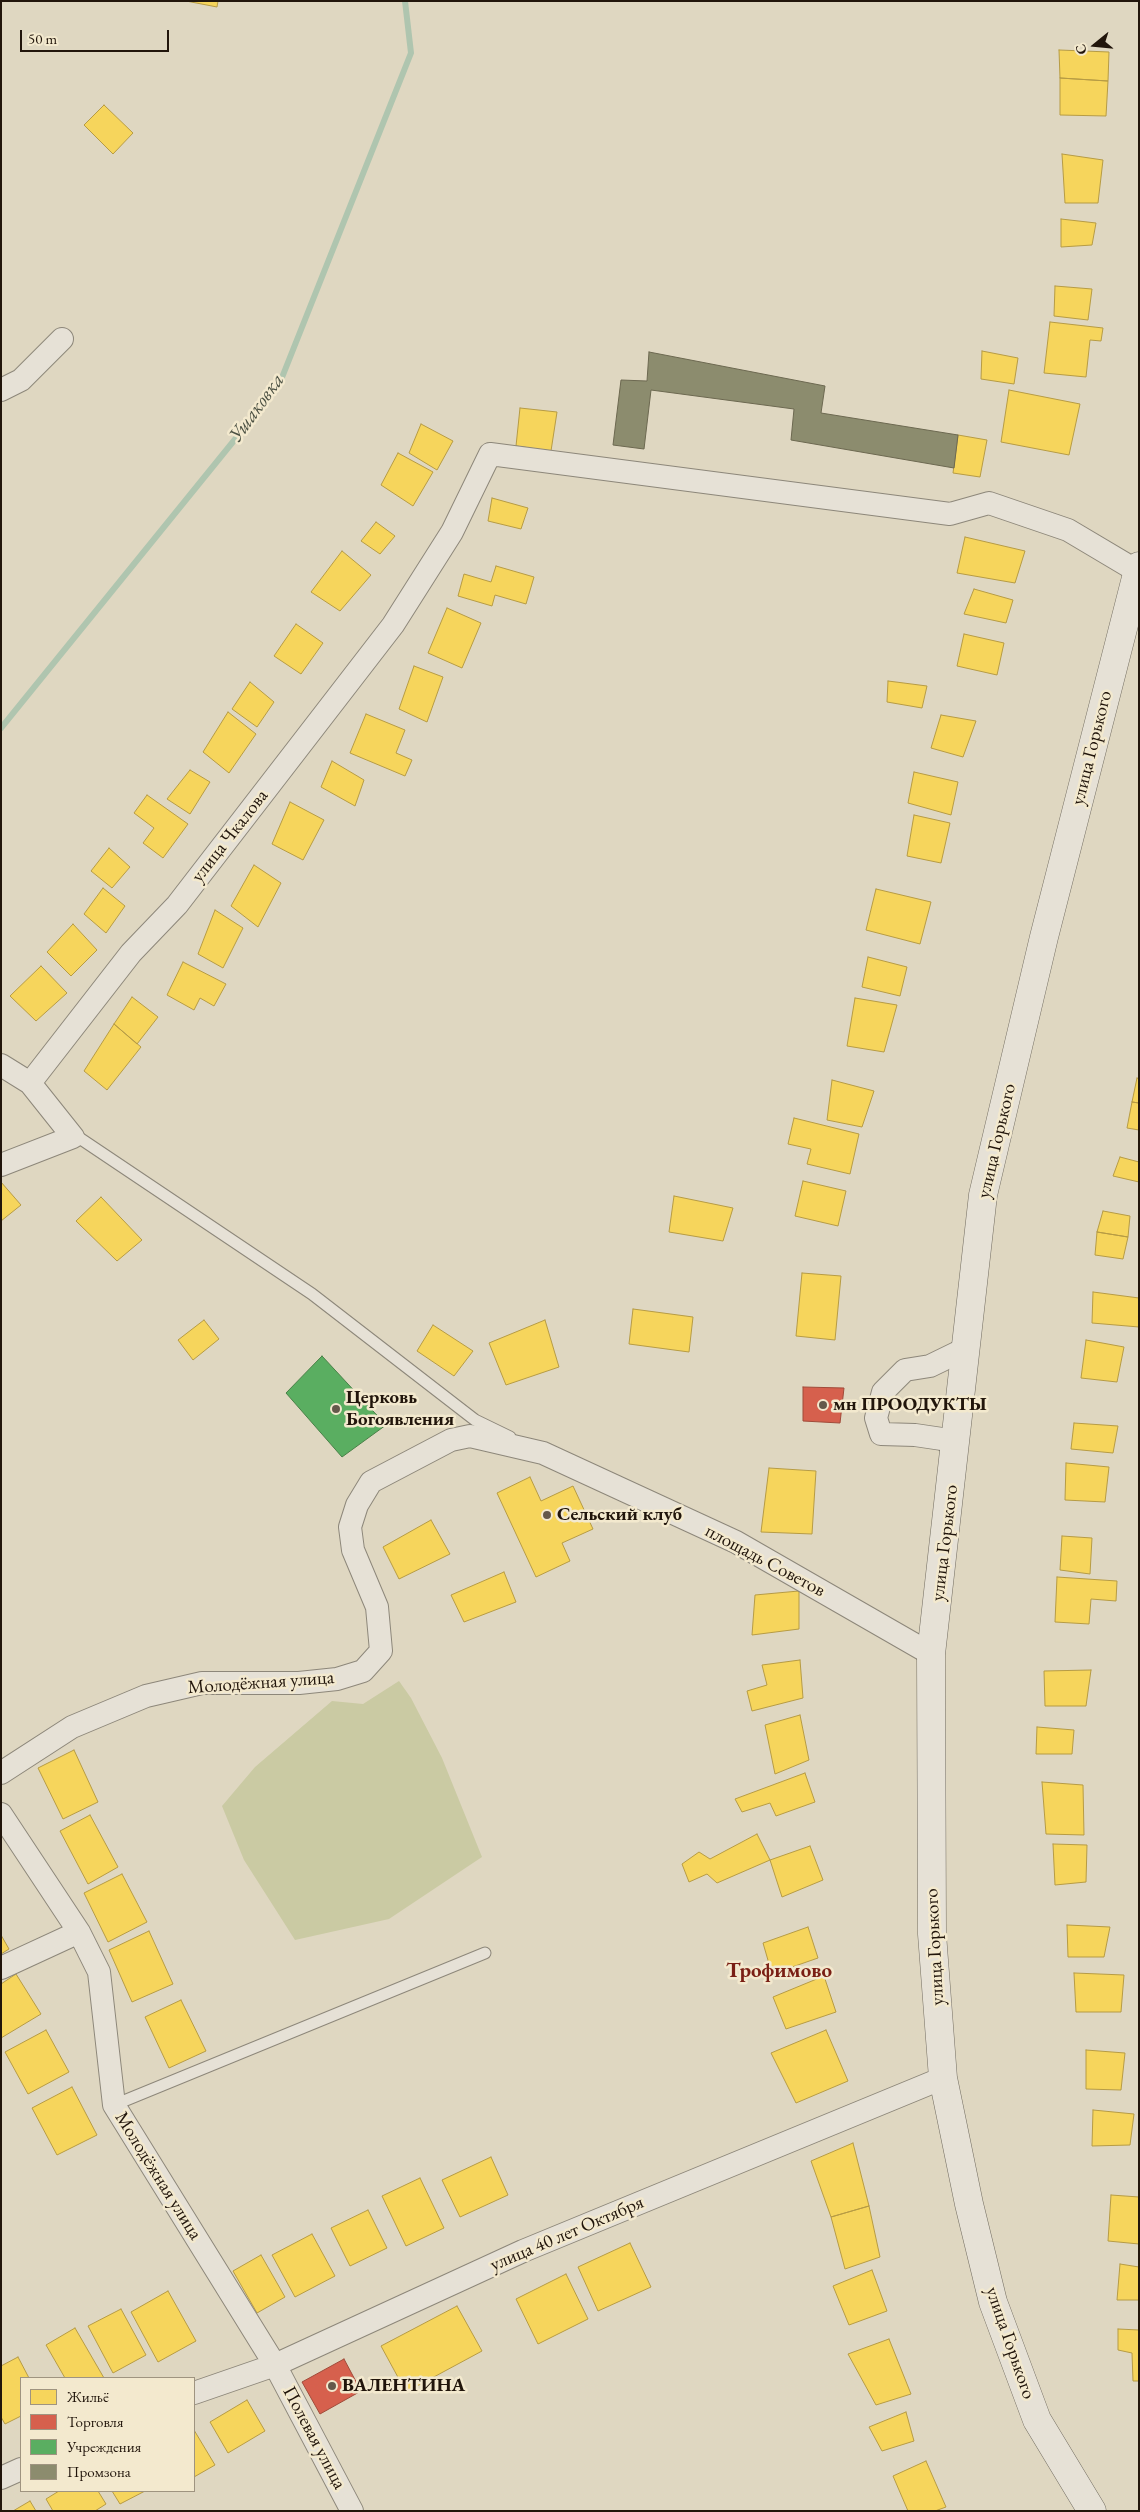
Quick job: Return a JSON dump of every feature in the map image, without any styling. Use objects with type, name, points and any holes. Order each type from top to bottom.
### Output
[{"type":"main road","name":"улица Горького","points":[[1092,2511],[1037,2420],[993,2302],[969,2204],[943,2078],[932,1934],[931,1654],[984,1195],[1044,937],[1138,569]]},
{"type":"street","points":[[1,390],[21,380],[62,339]]},
{"type":"street","name":"улица Чкалова","points":[[30,1083],[131,953],[177,905],[392,625],[452,532],[490,454],[950,514],[989,503],[1068,530],[1138,569]]},
{"type":"street","points":[[1,1065],[30,1083],[73,1137],[1,1165]]},
{"type":"street","points":[[956,1446],[942,1439],[915,1435],[881,1434],[876,1418],[883,1392],[905,1370],[930,1366],[967,1348]]},
{"type":"street","name":"площадь Советов","points":[[381,1651],[377,1607],[353,1550],[350,1528],[357,1505],[371,1482],[451,1440],[470,1436],[543,1453],[736,1542],[931,1654]]},
{"type":"street","name":"Молодёжная улица","points":[[1,1773],[72,1727],[146,1696],[202,1683],[299,1683],[337,1679],[363,1671],[381,1651]]},
{"type":"street","name":"Молодёжная улица","points":[[1,1814],[79,1932],[99,1972],[114,2105],[275,2366]]},
{"type":"street","points":[[1,1968],[79,1932]]},
{"type":"street","name":"улица 40 лет Октября","points":[[195,2394],[275,2366],[523,2251],[943,2078]]},
{"type":"street","name":"Полевая улица","points":[[275,2366],[352,2511]]},
{"type":"street","points":[[1,2478],[20,2469]]},
{"type":"lane","points":[[73,1137],[72,1133],[312,1294],[475,1420],[543,1453]]},
{"type":"lane","points":[[114,2105],[486,1953]]},
{"type":"green space","points":[[399,1681],[411,1698],[442,1758],[482,1857],[389,1919],[295,1940],[244,1860],[222,1806],[255,1767],[332,1701],[363,1704]]},
{"type":"building: Жильё","points":[[186,1],[218,1],[217,7]]},
{"type":"building: Жильё","points":[[1059,50],[1109,52],[1108,81],[1060,78]]},
{"type":"building: Жильё","points":[[1060,78],[1108,81],[1106,116],[1060,115]]},
{"type":"building: Жильё","points":[[104,105],[133,133],[113,154],[84,125]]},
{"type":"building: Жильё","points":[[1062,154],[1103,160],[1098,203],[1065,203]]},
{"type":"building: Жильё","points":[[1061,219],[1096,223],[1092,245],[1061,247]]},
{"type":"building: Жильё","points":[[1055,286],[1092,289],[1088,320],[1054,316]]},
{"type":"building: Жильё","points":[[1050,322],[1103,328],[1101,341],[1090,340],[1086,377],[1044,373]]},
{"type":"building: Жильё","points":[[982,351],[1018,358],[1014,384],[981,379]]},
{"type":"building: Жильё","points":[[1009,390],[1080,404],[1069,455],[1001,442]]},
{"type":"building: Жильё","points":[[520,408],[557,412],[551,451],[516,446]]},
{"type":"building: Жильё","points":[[421,424],[453,441],[437,470],[409,453]]},
{"type":"building: Жильё","points":[[958,435],[987,440],[980,477],[953,473]]},
{"type":"building: Жильё","points":[[398,453],[433,472],[413,506],[381,485]]},
{"type":"building: Жильё","points":[[492,498],[528,508],[521,529],[488,521]]},
{"type":"building: Жильё","points":[[376,522],[395,536],[380,554],[361,541]]},
{"type":"building: Жильё","points":[[965,537],[1025,551],[1015,583],[957,573]]},
{"type":"building: Жильё","points":[[342,551],[371,575],[340,611],[311,592]]},
{"type":"building: Жильё","points":[[496,566],[534,577],[526,604],[495,595],[492,606],[458,596],[464,574],[491,582]]},
{"type":"building: Жильё","points":[[974,589],[1013,600],[1006,623],[964,614]]},
{"type":"building: Жильё","points":[[447,608],[481,623],[462,668],[428,653]]},
{"type":"building: Жильё","points":[[296,624],[323,643],[301,674],[274,656]]},
{"type":"building: Жильё","points":[[964,634],[1004,643],[997,675],[957,666]]},
{"type":"building: Жильё","points":[[414,666],[443,677],[427,722],[399,709]]},
{"type":"building: Жильё","points":[[888,681],[927,686],[922,708],[887,702]]},
{"type":"building: Жильё","points":[[250,682],[274,702],[257,727],[232,709]]},
{"type":"building: Жильё","points":[[228,712],[256,734],[229,773],[203,752]]},
{"type":"building: Жильё","points":[[366,714],[405,730],[396,753],[412,760],[405,776],[350,753]]},
{"type":"building: Жильё","points":[[941,715],[976,721],[963,757],[931,748]]},
{"type":"building: Жильё","points":[[332,761],[364,780],[355,806],[321,787]]},
{"type":"building: Жильё","points":[[190,770],[210,782],[190,814],[167,799]]},
{"type":"building: Жильё","points":[[914,772],[958,782],[951,815],[908,803]]},
{"type":"building: Жильё","points":[[147,795],[188,824],[163,858],[143,843],[154,828],[134,813]]},
{"type":"building: Жильё","points":[[290,802],[324,820],[303,860],[272,844]]},
{"type":"building: Жильё","points":[[914,815],[950,823],[941,863],[907,856]]},
{"type":"building: Жильё","points":[[109,848],[130,867],[112,888],[91,871]]},
{"type":"building: Жильё","points":[[254,865],[281,883],[258,927],[231,906]]},
{"type":"building: Жильё","points":[[103,888],[125,906],[106,933],[84,914]]},
{"type":"building: Жильё","points":[[876,889],[931,902],[920,944],[866,930]]},
{"type":"building: Жильё","points":[[215,910],[243,928],[223,968],[198,954]]},
{"type":"building: Жильё","points":[[73,924],[97,950],[71,976],[47,952]]},
{"type":"building: Жильё","points":[[868,957],[907,967],[900,996],[862,987]]},
{"type":"building: Жильё","points":[[183,962],[226,984],[214,1006],[200,998],[194,1010],[167,995]]},
{"type":"building: Жильё","points":[[41,966],[67,993],[36,1021],[10,996]]},
{"type":"building: Жильё","points":[[132,997],[158,1017],[137,1044],[114,1024]]},
{"type":"building: Жильё","points":[[855,998],[897,1005],[884,1052],[847,1046]]},
{"type":"building: Жильё","points":[[114,1024],[141,1047],[107,1090],[84,1071]]},
{"type":"building: Жильё","points":[[1137,1078],[1139,1079],[1139,1103],[1132,1102]]},
{"type":"building: Жильё","points":[[832,1080],[874,1091],[862,1127],[827,1120]]},
{"type":"building: Жильё","points":[[1132,1102],[1139,1103],[1139,1130],[1127,1128]]},
{"type":"building: Жильё","points":[[794,1118],[859,1134],[850,1174],[807,1164],[811,1149],[788,1144]]},
{"type":"building: Жильё","points":[[1120,1157],[1139,1162],[1139,1182],[1113,1176]]},
{"type":"building: Жильё","points":[[803,1181],[846,1191],[838,1226],[795,1216]]},
{"type":"building: Жильё","points":[[1,1182],[21,1205],[1,1221]]},
{"type":"building: Жильё","points":[[674,1196],[733,1208],[723,1241],[669,1232]]},
{"type":"building: Жильё","points":[[101,1197],[142,1240],[117,1261],[76,1221]]},
{"type":"building: Жильё","points":[[1103,1211],[1130,1216],[1128,1237],[1097,1232]]},
{"type":"building: Жильё","points":[[1097,1232],[1128,1237],[1123,1259],[1095,1255]]},
{"type":"building: Жильё","points":[[802,1273],[841,1276],[835,1340],[796,1336]]},
{"type":"building: Жильё","points":[[1093,1292],[1139,1298],[1139,1327],[1092,1323]]},
{"type":"building: Жильё","points":[[633,1309],[693,1317],[689,1352],[629,1344]]},
{"type":"building: Жильё","points":[[204,1320],[219,1339],[193,1360],[178,1340]]},
{"type":"building: Жильё","points":[[545,1320],[559,1367],[506,1385],[489,1343]]},
{"type":"building: Жильё","points":[[433,1325],[473,1351],[454,1376],[417,1351]]},
{"type":"building: Жильё","points":[[1086,1340],[1124,1347],[1117,1382],[1081,1378]]},
{"type":"building: Жильё","points":[[1074,1423],[1118,1426],[1113,1453],[1071,1449]]},
{"type":"building: Жильё","points":[[1066,1463],[1109,1467],[1105,1502],[1065,1500]]},
{"type":"building: Жильё","points":[[769,1468],[816,1471],[812,1534],[761,1532]]},
{"type":"building: Жильё","name":"Сельский клуб","points":[[530,1477],[541,1501],[573,1486],[593,1529],[562,1543],[570,1561],[536,1577],[497,1493]]},
{"type":"building: Жильё","points":[[431,1520],[450,1554],[399,1579],[383,1547]]},
{"type":"building: Жильё","points":[[1062,1536],[1092,1538],[1090,1574],[1060,1570]]},
{"type":"building: Жильё","points":[[504,1572],[516,1602],[464,1622],[451,1595]]},
{"type":"building: Жильё","points":[[1057,1577],[1117,1581],[1116,1601],[1091,1599],[1089,1624],[1055,1622]]},
{"type":"building: Жильё","points":[[799,1591],[799,1629],[752,1635],[755,1595]]},
{"type":"building: Жильё","points":[[800,1660],[803,1698],[752,1711],[747,1691],[767,1685],[762,1665]]},
{"type":"building: Жильё","points":[[1091,1670],[1086,1706],[1045,1706],[1044,1671]]},
{"type":"building: Жильё","points":[[800,1715],[809,1760],[775,1774],[765,1725]]},
{"type":"building: Жильё","points":[[1037,1727],[1074,1730],[1072,1754],[1036,1754]]},
{"type":"building: Жильё","points":[[74,1750],[98,1802],[63,1819],[38,1768]]},
{"type":"building: Жильё","points":[[805,1773],[815,1802],[776,1816],[770,1803],[742,1812],[735,1799]]},
{"type":"building: Жильё","points":[[1042,1782],[1083,1785],[1084,1835],[1046,1834]]},
{"type":"building: Жильё","points":[[90,1815],[118,1867],[88,1884],[60,1831]]},
{"type":"building: Жильё","points":[[757,1834],[770,1860],[717,1883],[707,1874],[689,1882],[682,1864],[699,1852],[710,1859]]},
{"type":"building: Жильё","points":[[1053,1844],[1087,1845],[1086,1882],[1055,1885]]},
{"type":"building: Жильё","points":[[810,1846],[823,1880],[782,1897],[770,1860]]},
{"type":"building: Жильё","points":[[122,1874],[147,1922],[108,1942],[84,1893]]},
{"type":"building: Жильё","points":[[1067,1925],[1110,1927],[1104,1957],[1068,1957]]},
{"type":"building: Жильё","points":[[808,1927],[818,1958],[772,1974],[763,1943]]},
{"type":"building: Жильё","points":[[149,1931],[173,1984],[132,2002],[109,1950]]},
{"type":"building: Жильё","points":[[1,1935],[9,1949],[1,1954]]},
{"type":"building: Жильё","points":[[1074,1973],[1124,1975],[1121,2012],[1076,2012]]},
{"type":"building: Жильё","points":[[16,1974],[41,2014],[1,2038],[1,1984]]},
{"type":"building: Жильё","points":[[824,1976],[836,2012],[786,2029],[773,1997]]},
{"type":"building: Жильё","points":[[181,2000],[206,2051],[169,2068],[145,2017]]},
{"type":"building: Жильё","points":[[46,2030],[69,2072],[28,2094],[5,2052]]},
{"type":"building: Жильё","points":[[826,2030],[848,2081],[796,2103],[771,2053]]},
{"type":"building: Жильё","points":[[1086,2050],[1125,2053],[1121,2090],[1086,2089]]},
{"type":"building: Жильё","points":[[72,2087],[97,2135],[57,2155],[32,2108]]},
{"type":"building: Жильё","points":[[1093,2110],[1134,2114],[1130,2145],[1092,2146]]},
{"type":"building: Жильё","points":[[853,2143],[869,2206],[831,2217],[811,2161]]},
{"type":"building: Жильё","points":[[491,2157],[508,2195],[460,2217],[442,2180]]},
{"type":"building: Жильё","points":[[420,2178],[444,2228],[406,2246],[382,2196]]},
{"type":"building: Жильё","points":[[1111,2195],[1139,2197],[1139,2244],[1108,2241]]},
{"type":"building: Жильё","points":[[869,2206],[880,2257],[845,2269],[831,2217]]},
{"type":"building: Жильё","points":[[368,2210],[387,2248],[350,2266],[331,2228]]},
{"type":"building: Жильё","points":[[312,2234],[335,2276],[295,2297],[272,2255]]},
{"type":"building: Жильё","points":[[630,2243],[651,2287],[598,2311],[578,2267]]},
{"type":"building: Жильё","points":[[261,2255],[285,2297],[257,2313],[233,2271]]},
{"type":"building: Жильё","points":[[1120,2264],[1139,2267],[1139,2300],[1117,2300]]},
{"type":"building: Жильё","points":[[872,2270],[887,2311],[849,2325],[833,2286]]},
{"type":"building: Жильё","points":[[566,2274],[588,2319],[538,2344],[516,2299]]},
{"type":"building: Жильё","points":[[168,2291],[196,2341],[158,2362],[131,2312]]},
{"type":"building: Жильё","points":[[457,2306],[482,2351],[406,2392],[381,2346]]},
{"type":"building: Жильё","points":[[121,2309],[146,2355],[113,2373],[88,2326]]},
{"type":"building: Жильё","points":[[75,2328],[103,2377],[64,2377],[46,2345]]},
{"type":"building: Жильё","points":[[1118,2329],[1139,2330],[1139,2381],[1133,2381],[1132,2353],[1118,2350]]},
{"type":"building: Жильё","points":[[889,2339],[911,2394],[876,2405],[848,2354]]},
{"type":"building: Жильё","points":[[18,2357],[28,2377],[20,2377],[20,2416],[5,2424],[1,2417],[1,2366]]},
{"type":"building: Жильё","points":[[247,2400],[265,2431],[228,2453],[210,2422]]},
{"type":"building: Жильё","points":[[906,2412],[914,2441],[882,2451],[869,2427]]},
{"type":"building: Жильё","points":[[195,2432],[215,2465],[195,2476]]},
{"type":"building: Жильё","points":[[926,2461],[946,2507],[935,2511],[908,2511],[893,2476]]},
{"type":"building: Жильё","points":[[57,2492],[99,2492],[106,2504],[95,2511],[53,2511],[46,2499]]},
{"type":"building: Жильё","points":[[113,2492],[143,2492],[120,2504]]},
{"type":"building: Жильё","points":[[30,2501],[36,2511],[13,2511]]},
{"type":"building: Торговля","name":"мн ПРООДУКТЫ","points":[[803,1387],[844,1388],[840,1423],[803,1421]]},
{"type":"building: Торговля","name":"ВАЛЕНТИНА","points":[[344,2359],[361,2391],[320,2414],[302,2382]]},
{"type":"building: Учреждения","name":"Церковь Богоявления","points":[[322,1356],[386,1425],[342,1457],[286,1393]]},
{"type":"building: Промзона","points":[[649,352],[825,386],[821,413],[958,435],[954,468],[791,440],[794,409],[651,390],[644,449],[613,445],[621,380],[647,381]]},
{"type":"waterway","name":"Ушаковка","points":[[1,728],[279,385],[411,53],[405,1]]},
{"type":"place","name":"мн ПРООДУКТЫ","points":[[823,1405]]},
{"type":"place","name":"Церковь Богоявления","points":[[336,1409]]},
{"type":"place","name":"Сельский клуб","points":[[547,1515]]},
{"type":"place","name":"ВАЛЕНТИНА","points":[[332,2386]]},
{"type":"district","name":"Трофимово","points":[[779,1971]]}]
